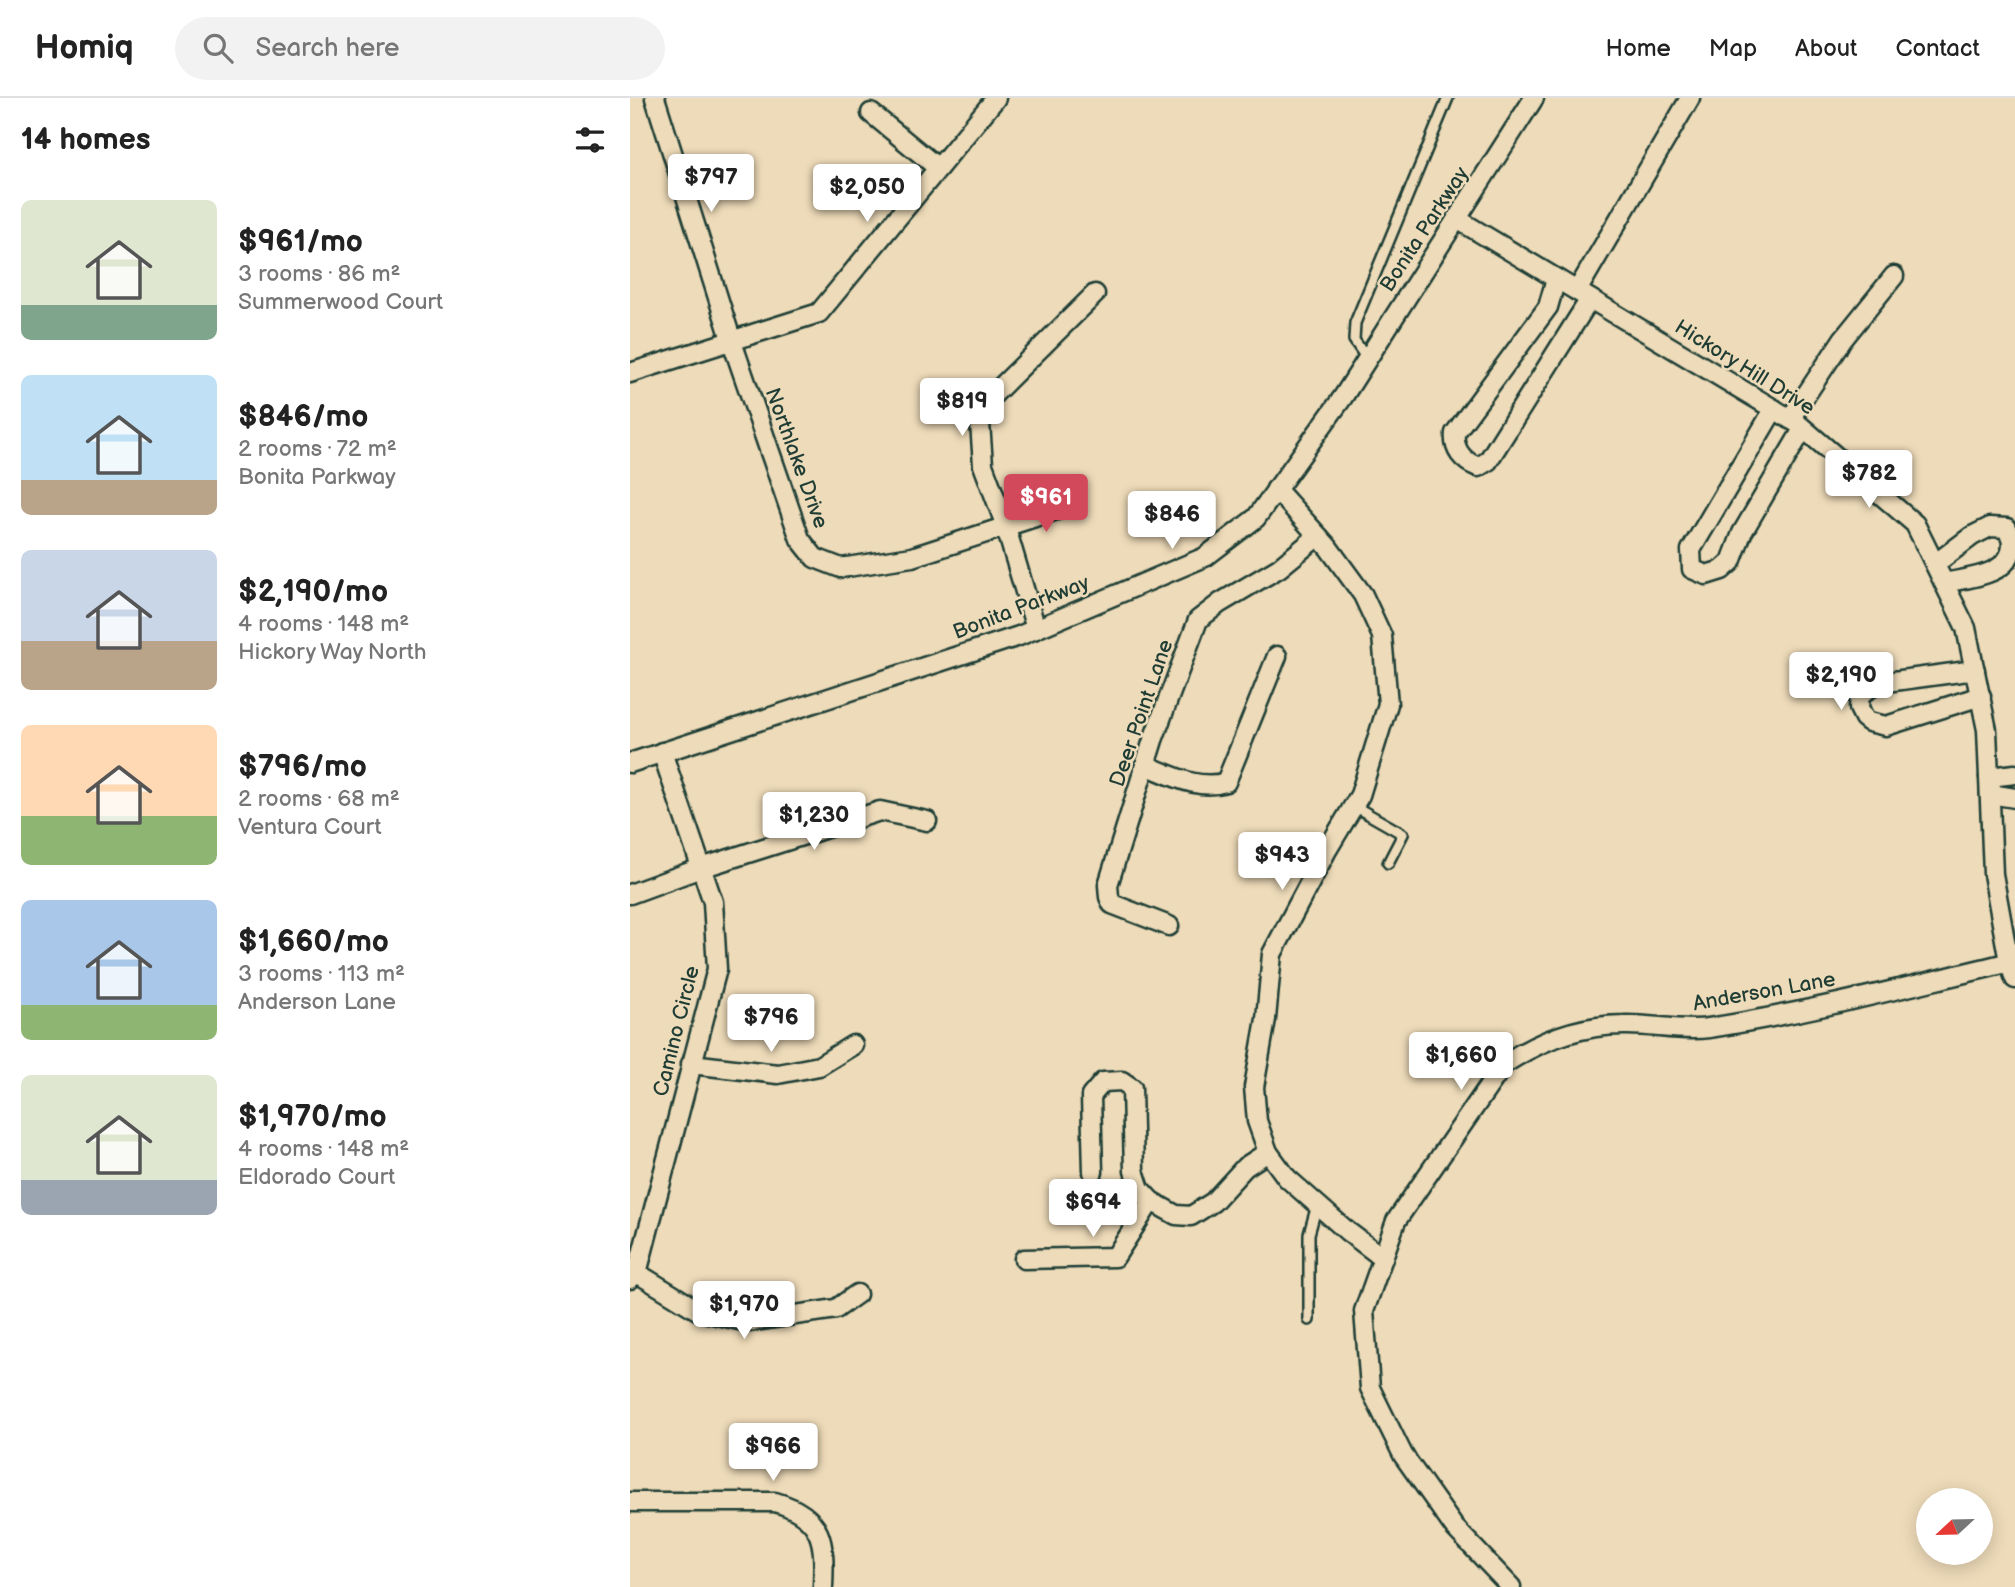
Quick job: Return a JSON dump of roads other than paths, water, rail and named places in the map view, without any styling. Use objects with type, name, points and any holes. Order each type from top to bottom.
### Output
[{"type":"street","name":"Northlake Drive","points":[[654,98],[732,342],[800,539],[815,558],[841,568],[912,557],[1075,504]]},
{"type":"street","points":[[630,373],[819,313],[996,98]]},
{"type":"street","name":"Bonita Parkway","points":[[630,762],[1036,629],[1205,557],[1256,518],[1343,397],[1534,98]]},
{"type":"street","points":[[1556,279],[1548,307],[1455,433],[1454,443],[1466,463],[1478,467],[1488,461],[1583,295],[1690,98]]},
{"type":"street","points":[[871,113],[938,168]]},
{"type":"street","name":"Hickory Hill Drive","points":[[1457,219],[1797,424],[1915,524],[1966,628],[1987,730],[1993,874],[2013,967]]},
{"type":"street","points":[[1774,409],[1691,550],[1692,569],[1697,572],[1706,575],[1714,573],[1723,570],[1731,562],[1742,533],[1843,339],[1894,276]]},
{"type":"street","points":[[1036,629],[1005,526],[983,465],[980,423],[989,398],[1095,293]]},
{"type":"street","points":[[1276,489],[1318,536],[1363,596],[1382,636],[1388,704],[1360,795],[1327,850],[1272,954],[1266,1020],[1254,1087],[1257,1121],[1268,1152],[1287,1178],[1383,1258]]},
{"type":"street","points":[[1935,565],[1972,536],[1990,527],[2007,528],[2012,545],[2006,562],[1986,574],[1944,583]]},
{"type":"street","name":"Deer Point Lane","points":[[1168,926],[1112,904],[1108,885],[1145,765],[1198,620],[1279,568],[1318,536]]},
{"type":"street","points":[[1145,765],[1198,785],[1226,782],[1277,656]]},
{"type":"street","points":[[1975,670],[1879,683],[1860,694],[1859,708],[1869,722],[1886,726],[1981,696]]},
{"type":"street","name":"Camino Circle","points":[[633,1276],[717,969],[713,902],[662,752]]},
{"type":"street","points":[[1989,785],[2015,774]]},
{"type":"street","points":[[1989,785],[2015,798]]},
{"type":"street","points":[[630,894],[701,868],[880,811],[927,821]]},
{"type":"street","name":"Anderson Lane","points":[[1511,1587],[1450,1521],[1403,1455],[1370,1388],[1364,1311],[1396,1221],[1504,1063],[1530,1047],[1567,1033],[1621,1024],[1705,1028],[2013,967]]},
{"type":"street","points":[[691,1064],[778,1074],[819,1066],[853,1045]]},
{"type":"street","points":[[1093,1172],[1091,1096],[1102,1082],[1122,1081],[1132,1088],[1134,1171],[1140,1189],[1152,1201],[1176,1215],[1191,1216],[1213,1202],[1245,1167],[1268,1152]]},
{"type":"street","points":[[1024,1259],[1115,1257],[1152,1201]]},
{"type":"street","points":[[633,1276],[699,1311],[748,1322],[836,1309],[857,1294]]},
{"type":"street","points":[[630,1503],[775,1502],[792,1507],[806,1516],[819,1532],[825,1556],[823,1587]]},
{"type":"lane","points":[[1367,359],[1354,340],[1355,323],[1448,98]]},
{"type":"lane","points":[[1354,806],[1403,834],[1388,863]]},
{"type":"lane","points":[[1309,1321],[1309,1234],[1317,1205]]}]
